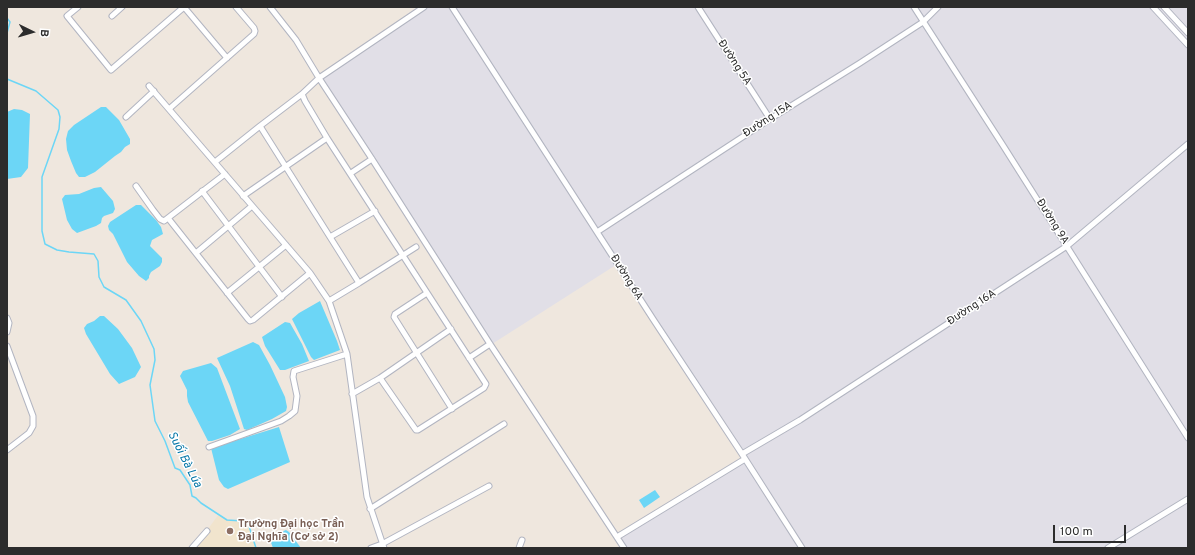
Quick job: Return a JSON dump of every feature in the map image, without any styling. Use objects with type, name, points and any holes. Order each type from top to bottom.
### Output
[{"type":"street","points":[[78,7],[67,16],[111,70],[184,7],[227,58]]},
{"type":"street","points":[[112,16],[122,7]]},
{"type":"street","points":[[169,109],[255,31],[236,7]]},
{"type":"street","points":[[270,7],[296,40],[490,344],[624,548]]},
{"type":"street","points":[[215,162],[302,94],[319,78],[424,7]]},
{"type":"street","name":"Đường 6A","points":[[452,7],[652,319],[802,548]]},
{"type":"street","name":"Đường 5A","points":[[698,7],[770,119]]},
{"type":"street","name":"Đường 9A","points":[[914,7],[1188,438]]},
{"type":"street","name":"Đường 15A","points":[[597,232],[770,119],[923,22],[938,7]]},
{"type":"street","points":[[1153,7],[1188,45]]},
{"type":"street","points":[[1164,7],[1188,33]]},
{"type":"street","points":[[150,86],[310,273],[329,301],[347,354],[367,497],[383,546]]},
{"type":"street","points":[[126,117],[154,91]]},
{"type":"street","points":[[302,94],[327,138],[486,384],[484,388],[416,430],[380,378]]},
{"type":"street","points":[[260,126],[359,283]]},
{"type":"street","points":[[243,196],[327,138]]},
{"type":"street","name":"Đường 16A","points":[[617,538],[1067,246],[1188,144]]},
{"type":"street","points":[[351,173],[372,159]]},
{"type":"street","points":[[136,186],[160,219],[164,221],[225,174]]},
{"type":"street","points":[[202,191],[282,297]]},
{"type":"street","points":[[196,253],[252,206]]},
{"type":"street","points":[[330,237],[375,211]]},
{"type":"street","points":[[168,218],[250,321],[282,297],[310,273]]},
{"type":"street","points":[[227,293],[286,245]]},
{"type":"street","points":[[329,301],[416,248]]},
{"type":"street","points":[[427,293],[394,316],[452,409]]},
{"type":"street","points":[[7,318],[9,323],[7,332]]},
{"type":"street","points":[[352,394],[380,378],[451,330]]},
{"type":"street","points":[[469,358],[490,344]]},
{"type":"street","points":[[7,346],[33,416],[33,426],[29,434],[7,450]]},
{"type":"street","points":[[209,447],[281,421],[289,416],[294,411],[297,396],[293,377],[294,371],[347,354]]},
{"type":"street","points":[[370,509],[504,424]]},
{"type":"street","points":[[371,548],[383,546],[489,486]]},
{"type":"street","points":[[1108,548],[1188,499]]},
{"type":"street","points":[[192,548],[207,531]]},
{"type":"street","points":[[519,548],[522,540]]},
{"type":"shaded area","points":[[427,7],[1188,7],[1188,548],[626,548],[619,538],[747,459],[619,263],[492,344],[321,78]]},
{"type":"shaded area","name":"Trường Đại học Trần Đại Nghĩa (Cơ sở 2)","points":[[219,514],[227,520],[243,521],[248,523],[256,548],[194,548]]},
{"type":"water","points":[[101,107],[106,107],[119,120],[130,139],[130,144],[95,172],[85,177],[79,177],[67,150],[66,139],[68,131],[74,125]]},
{"type":"water","points":[[14,109],[22,110],[30,114],[28,168],[21,177],[7,179],[7,112]]},
{"type":"water","points":[[101,187],[113,201],[115,209],[113,213],[104,216],[101,223],[96,226],[77,233],[72,229],[67,220],[62,199],[65,195],[79,194]]},
{"type":"water","points":[[136,205],[141,205],[156,220],[161,227],[163,234],[152,240],[150,246],[162,258],[162,262],[160,266],[151,272],[146,281],[139,276],[127,262],[108,226],[110,222]]},
{"type":"water","points":[[320,301],[340,350],[314,360],[311,357],[292,319],[299,313]]},
{"type":"water","points":[[100,316],[104,316],[118,329],[132,348],[141,367],[135,377],[119,384],[110,374],[86,334],[84,328],[87,324]]},
{"type":"water","points":[[285,322],[290,323],[302,344],[309,361],[285,370],[280,370],[265,346],[262,337]]},
{"type":"water","points":[[253,342],[259,345],[270,365],[285,397],[287,407],[286,411],[247,430],[244,429],[230,386],[217,358]]},
{"type":"water","points":[[211,363],[217,368],[240,429],[230,435],[208,441],[188,402],[187,390],[180,376],[183,371]]},
{"type":"water","points":[[279,427],[290,462],[228,489],[224,487],[219,480],[211,448]]},
{"type":"water","points":[[655,490],[660,497],[644,508],[639,500]]},
{"type":"water","points":[[286,530],[301,548],[273,548],[269,537]]},
{"type":"waterway","name":"Suối Bà Lúa","points":[[7,18],[10,22],[7,33]]},
{"type":"waterway","name":"Suối Bà Lúa","points":[[7,79],[36,91],[58,110],[60,117],[59,129],[42,177],[42,231],[45,244],[57,250],[94,254],[98,261],[99,277],[104,287],[126,300],[141,321],[154,349],[155,360],[150,385],[155,421],[165,441],[175,468],[180,470],[190,485],[192,496],[201,503],[227,520],[243,521],[248,523],[256,548]]},
{"type":"place","name":"Trường Đại học Trần Đại Nghĩa (Cơ sở 2)","points":[[230,531]]}]
